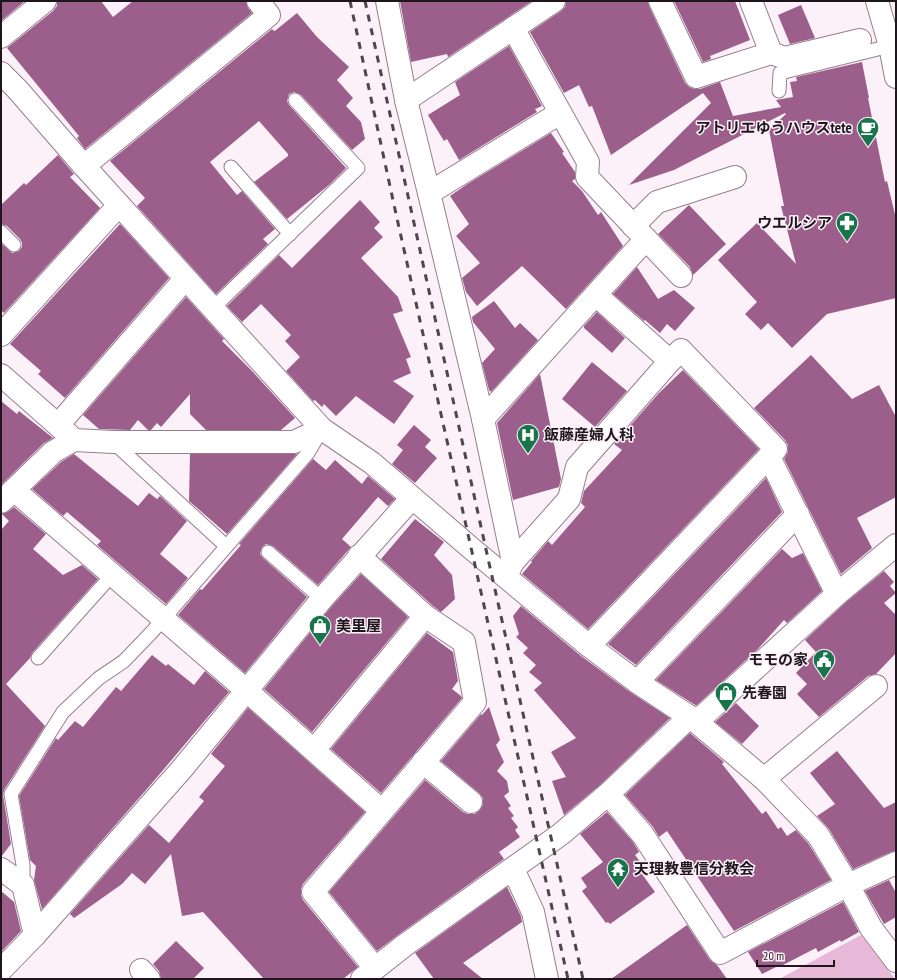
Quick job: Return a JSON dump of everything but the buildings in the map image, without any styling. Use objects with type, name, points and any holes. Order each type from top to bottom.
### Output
[{"type":"street","points":[[1,37],[45,1]]},
{"type":"street","points":[[84,166],[269,15],[258,1]]},
{"type":"street","points":[[387,1],[406,100],[482,419],[510,569]]},
{"type":"street","points":[[406,100],[554,1]]},
{"type":"street","points":[[660,1],[696,77],[771,53],[785,58],[860,40]]},
{"type":"street","points":[[751,1],[771,53]]},
{"type":"street","points":[[876,1],[890,46],[896,77]]},
{"type":"street","points":[[512,28],[588,162],[587,177],[681,276]]},
{"type":"street","points":[[1,73],[9,94],[84,166],[322,429],[372,463],[472,549],[510,569],[589,646],[637,682],[693,718],[764,779],[818,835],[848,885],[871,928],[896,961]]},
{"type":"street","points":[[429,193],[560,113]]},
{"type":"street","points":[[482,419],[596,295],[640,233],[657,202],[735,177]]},
{"type":"street","points":[[1,335],[119,204]]},
{"type":"street","points":[[185,279],[53,452],[7,496],[112,575],[246,690],[382,810]]},
{"type":"street","points":[[596,295],[670,361]]},
{"type":"street","points":[[510,569],[569,499],[577,466],[681,350],[776,449],[589,646]]},
{"type":"street","points":[[1,375],[66,433],[113,442],[294,442],[322,429]]},
{"type":"street","points":[[768,457],[837,594]]},
{"type":"street","points":[[1,970],[35,935],[181,770],[322,599],[412,498]]},
{"type":"street","points":[[637,682],[798,514]]},
{"type":"street","points":[[359,556],[425,616],[464,642],[475,702],[313,892],[368,974],[405,944],[561,834],[608,794],[684,722],[703,716],[837,594],[895,549]]},
{"type":"street","points":[[314,750],[425,616]]},
{"type":"street","points":[[764,779],[876,686]]},
{"type":"street","points":[[423,762],[471,802]]},
{"type":"street","points":[[608,794],[643,835],[720,953],[848,885],[896,863]]},
{"type":"street","points":[[1,869],[23,885],[35,935]]},
{"type":"street","points":[[513,869],[533,912],[547,979]]},
{"type":"lane","points":[[779,92],[780,73],[890,46]]},
{"type":"lane","points":[[212,308],[358,168],[295,100]]},
{"type":"lane","points":[[231,167],[290,234]]},
{"type":"lane","points":[[1,232],[14,245]]},
{"type":"lane","points":[[23,885],[23,865],[11,794],[63,712],[99,678],[124,662],[308,453],[322,429]]},
{"type":"lane","points":[[113,442],[226,546]]},
{"type":"lane","points":[[268,552],[322,599]]},
{"type":"lane","points":[[38,658],[112,575]]},
{"type":"shaded area","points":[[861,935],[895,979],[779,979]]},
{"type":"railway","points":[[350,1],[396,214],[568,979]]},
{"type":"railway","points":[[365,1],[489,563],[583,979]]},
{"type":"place","name":"アトリエゆうハウスtete","points":[[868,148]]},
{"type":"place","name":"ウエルシア","points":[[847,242]]},
{"type":"place","name":"飯藤産婦人科","points":[[528,454]]},
{"type":"place","name":"美里屋","points":[[320,646]]},
{"type":"place","name":"モモの家","points":[[824,680]]},
{"type":"place","name":"先春園","points":[[726,712]]},
{"type":"place","name":"天理教豊信分教会","points":[[618,888]]}]
